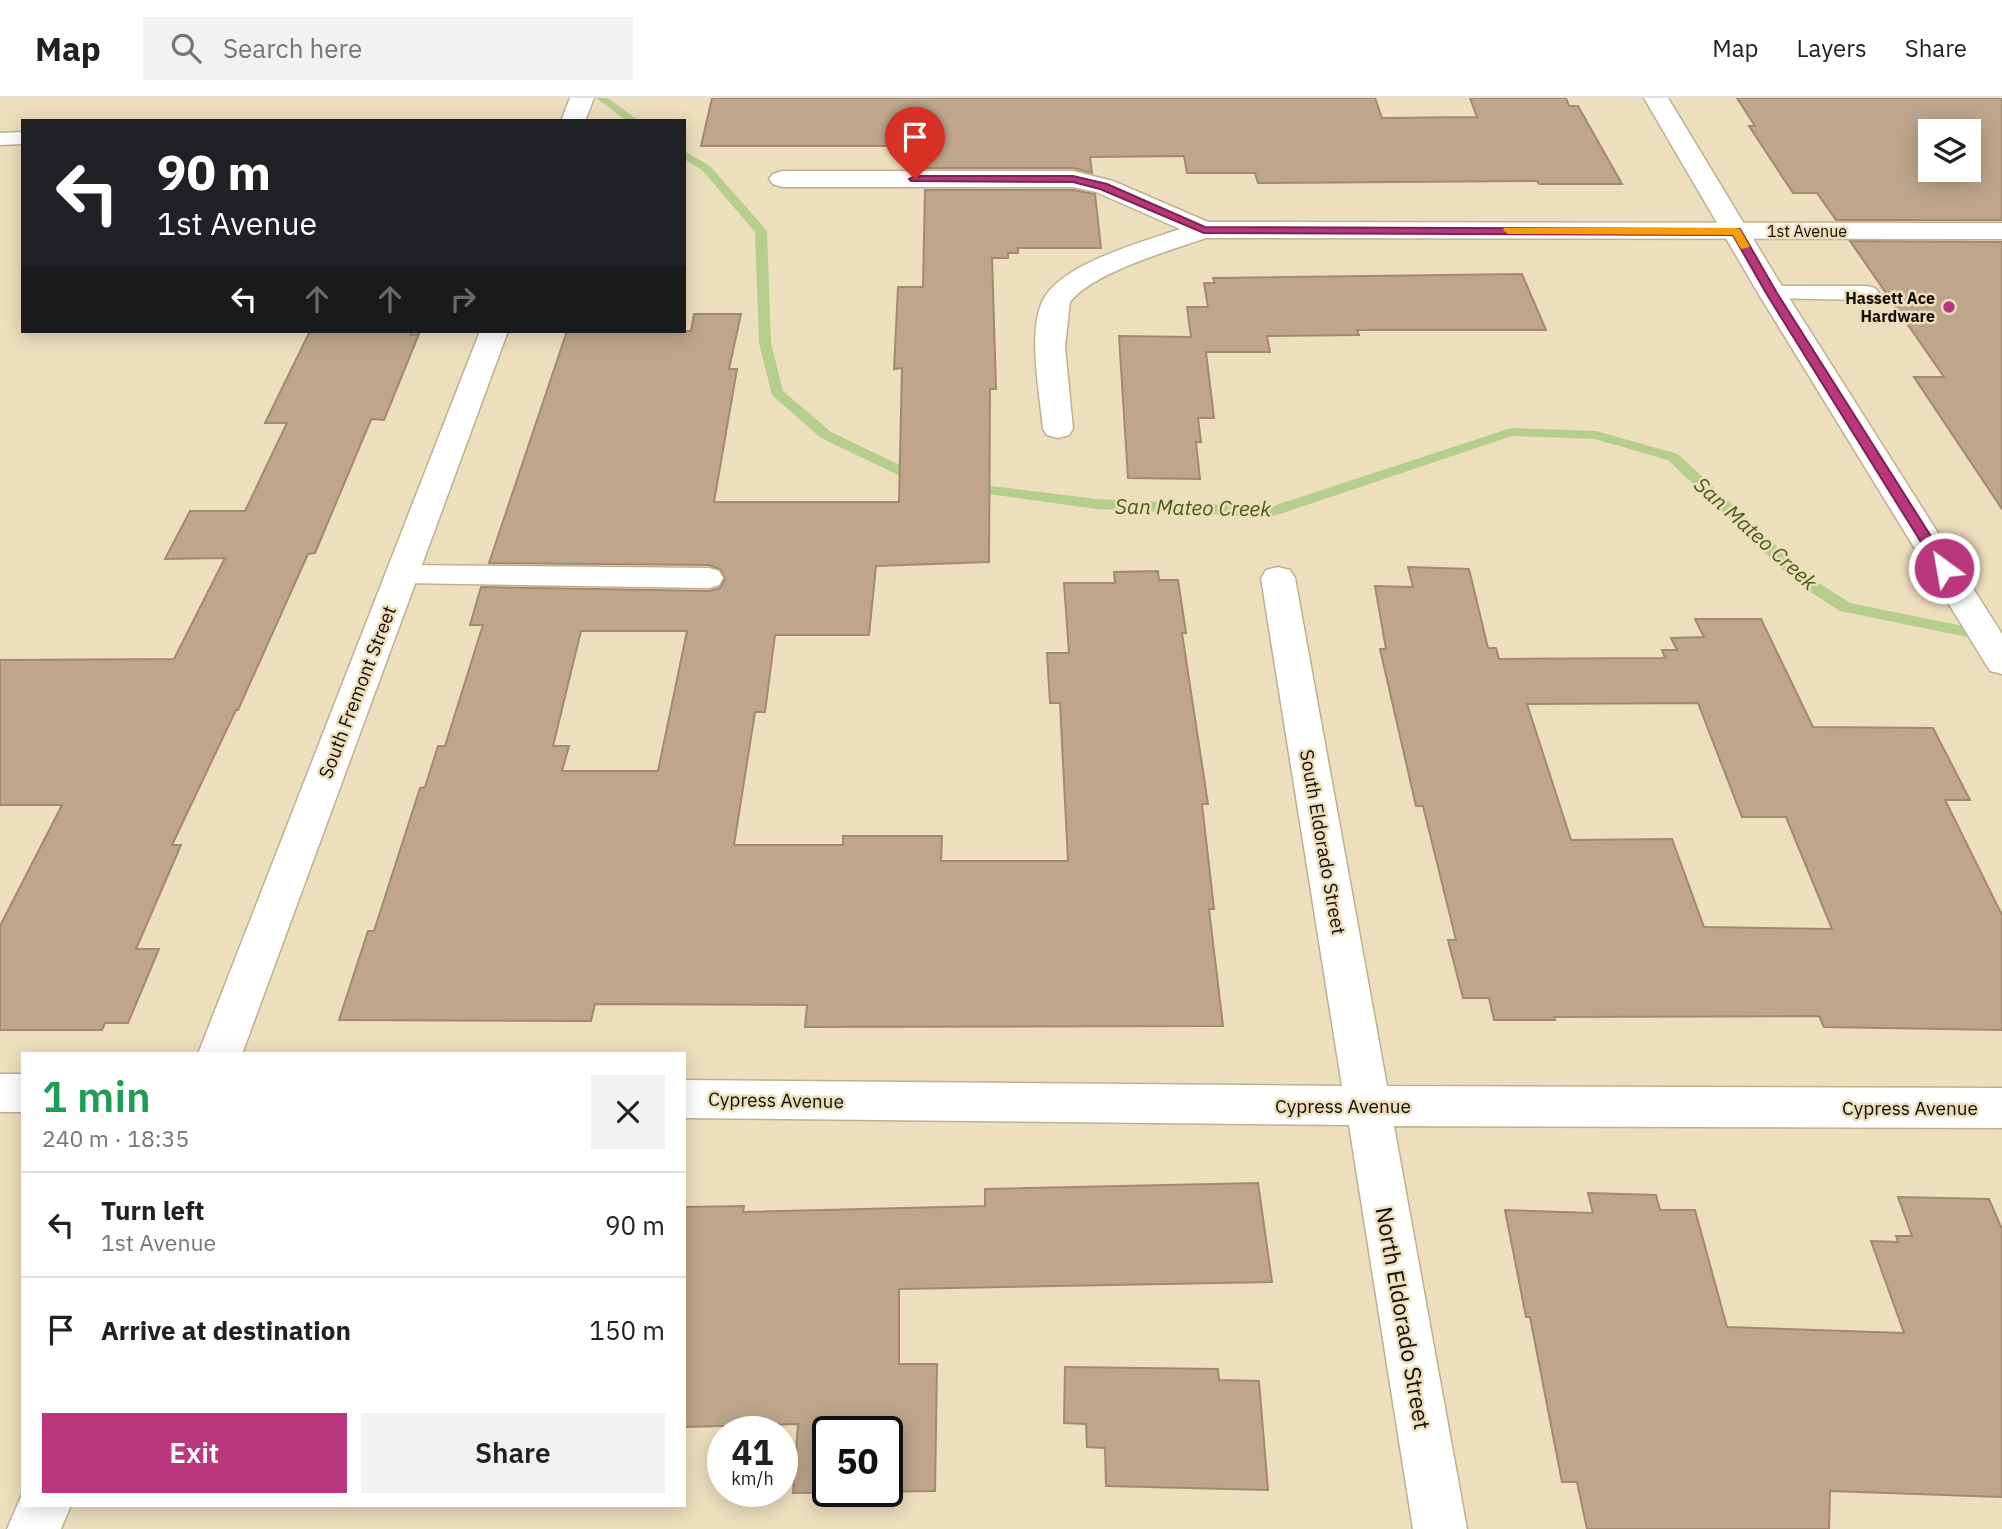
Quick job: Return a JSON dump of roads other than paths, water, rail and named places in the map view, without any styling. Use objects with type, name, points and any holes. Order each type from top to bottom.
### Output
[{"type":"street","points":[[1656,98],[1772,293],[2002,662]]},
{"type":"street","name":"1st Avenue","points":[[782,179],[1073,179],[1104,186],[1204,230],[2002,230]]},
{"type":"street","points":[[1058,429],[1051,330],[1057,299],[1075,284],[1099,270],[1142,251],[1204,230]]},
{"type":"street","name":"South Fremont Street","points":[[221,1052],[493,333]]},
{"type":"street","name":"South Eldorado Street","points":[[1278,578],[1368,1106]]},
{"type":"street","points":[[0,1093],[21,1093]]},
{"type":"street","name":"Cypress Avenue","points":[[686,1099],[1368,1106],[2002,1108]]},
{"type":"street","name":"North Eldorado Street","points":[[1368,1106],[1440,1529]]},
{"type":"street","points":[[34,1529],[43,1507]]},
{"type":"lane","points":[[0,139],[21,138]]},
{"type":"lane","points":[[1772,293],[1867,293]]},
{"type":"lane","points":[[401,574],[709,578]]},
{"type":"waterway","name":"San Mateo Creek","points":[[601,98],[631,119]]},
{"type":"waterway","name":"San Mateo Creek","points":[[686,155],[706,168],[761,231],[765,343],[777,392],[826,435],[922,481]]},
{"type":"waterway","name":"San Mateo Creek","points":[[967,487],[1096,504],[1271,512],[1511,432],[1596,435],[1673,457],[1803,580],[1845,607],[2002,639]]},
{"type":"place","name":"Hassett Ace Hardware","points":[[1949,307]]}]
